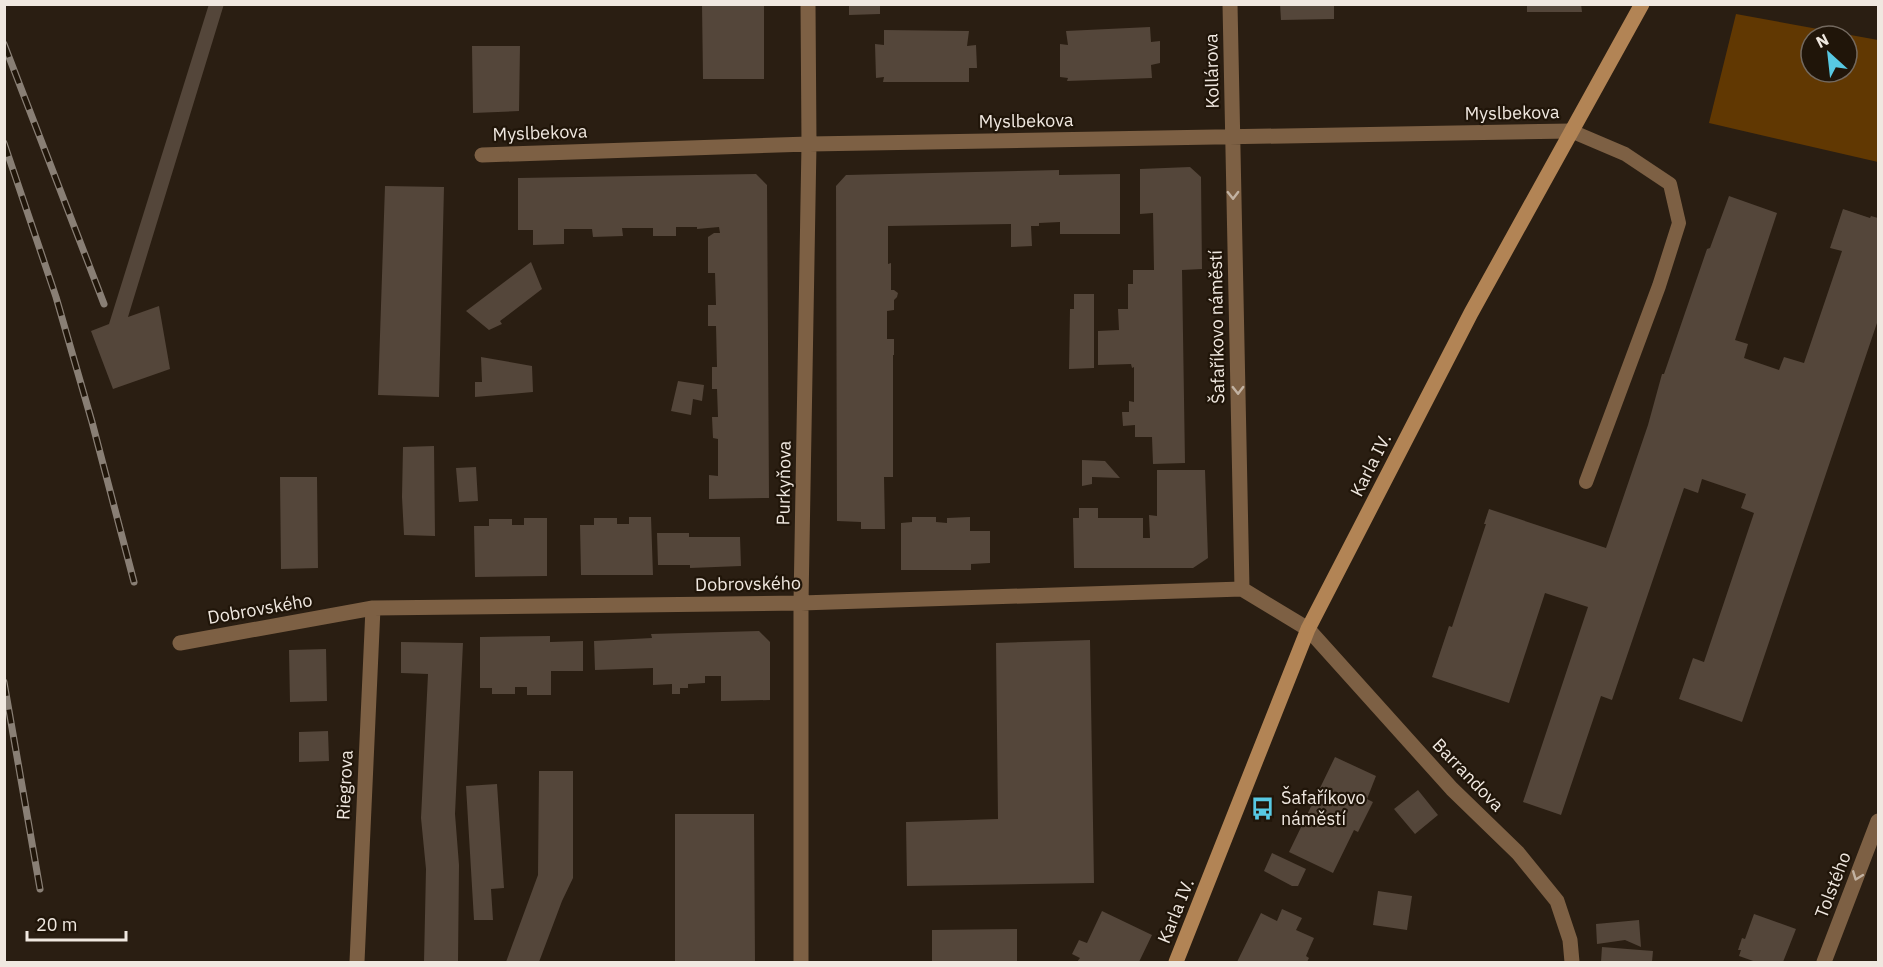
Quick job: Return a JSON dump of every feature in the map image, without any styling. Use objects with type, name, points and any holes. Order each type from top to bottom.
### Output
[{"type":"street","name":"Purkyňova","points":[[801,963],[801,603],[809,144],[808,4]]},
{"type":"street","name":"Kollárova","points":[[1230,4],[1232,137]]},
{"type":"street","name":"Karla IV.","points":[[1176,963],[1308,629],[1471,313],[1642,4]]},
{"type":"street","name":"Myslbekova","points":[[482,155],[809,144],[1571,131]]},
{"type":"street","name":"Šafaříkovo náměstí","points":[[1232,137],[1242,590]]},
{"type":"street","points":[[1242,590],[1308,629]]},
{"type":"street","name":"Dobrovského","points":[[180,643],[373,608],[801,603],[1242,590]]},
{"type":"street","name":"Riegrova","points":[[357,963],[373,608]]},
{"type":"street","name":"Barrandova","points":[[1308,629],[1452,789],[1518,853],[1557,901],[1570,940],[1572,963]]},
{"type":"street","name":"Tolstého","points":[[1824,963],[1878,821]]},
{"type":"lane","points":[[1571,131],[1625,154],[1670,184],[1679,223],[1659,286],[1586,482]]},
{"type":"shaded area","points":[[1736,14],[1799,26],[1799,84],[1859,84],[1859,37],[1878,40],[1878,162],[1709,123]]},
{"type":"building","points":[[209,4],[224,4],[128,317],[159,306],[170,369],[113,389],[91,331],[109,324]]},
{"type":"building","points":[[702,4],[764,4],[764,79],[703,79]]},
{"type":"building","points":[[849,4],[880,4],[880,14],[849,15]]},
{"type":"building","points":[[1280,4],[1334,4],[1334,19],[1281,20]]},
{"type":"building","points":[[1527,4],[1581,4],[1582,12],[1527,12]]},
{"type":"building","points":[[1150,27],[1151,42],[1160,41],[1160,63],[1151,65],[1152,78],[1067,81],[1068,78],[1060,77],[1060,44],[1068,45],[1066,31]]},
{"type":"building","points":[[884,30],[969,31],[967,46],[976,45],[977,68],[969,68],[969,82],[883,82],[884,77],[876,78],[875,44],[884,45]]},
{"type":"building","points":[[472,46],[520,46],[519,111],[473,113]]},
{"type":"building","points":[[1190,167],[1201,177],[1202,269],[1182,270],[1185,463],[1153,464],[1152,437],[1135,437],[1135,425],[1123,426],[1122,412],[1129,412],[1129,401],[1134,402],[1134,367],[1132,368],[1131,364],[1098,365],[1098,331],[1119,330],[1118,309],[1128,309],[1128,284],[1133,284],[1133,270],[1154,270],[1153,213],[1140,214],[1140,169]]},
{"type":"building","points":[[1059,170],[1059,175],[1120,174],[1120,234],[1060,234],[1060,222],[1039,223],[1039,226],[1031,226],[1032,246],[1011,247],[1011,224],[888,226],[891,290],[898,293],[894,300],[894,310],[887,311],[887,339],[894,339],[893,477],[884,477],[885,529],[861,529],[861,522],[837,521],[836,186],[846,175]]},
{"type":"building","points":[[756,174],[767,185],[769,498],[709,499],[709,475],[718,476],[718,439],[713,438],[712,417],[718,417],[717,389],[712,389],[712,367],[717,367],[716,326],[708,326],[708,305],[716,305],[715,273],[708,273],[708,237],[714,233],[720,233],[719,227],[697,229],[697,227],[676,227],[676,236],[653,236],[653,228],[622,228],[623,236],[593,237],[592,229],[564,229],[564,244],[533,245],[533,230],[518,230],[518,178]]},
{"type":"building","points":[[385,186],[444,187],[439,397],[378,395]]},
{"type":"building","points":[[1729,196],[1777,213],[1735,340],[1748,344],[1744,358],[1779,370],[1784,357],[1804,363],[1842,251],[1830,248],[1843,209],[1870,218],[1871,216],[1878,218],[1878,320],[1742,722],[1679,699],[1693,658],[1704,662],[1754,513],[1741,508],[1746,494],[1702,479],[1698,493],[1684,488],[1612,700],[1601,696],[1561,815],[1523,802],[1588,607],[1545,593],[1509,703],[1432,677],[1449,626],[1452,627],[1489,509],[1606,548],[1648,425],[1662,374],[1664,374],[1707,249],[1710,248]]},
{"type":"building","points":[[531,262],[542,289],[500,321],[502,324],[489,330],[466,311]]},
{"type":"building","points":[[1074,294],[1094,294],[1094,368],[1069,369],[1070,309],[1074,309]]},
{"type":"building","points":[[481,357],[532,366],[533,392],[475,397],[475,382],[482,382]]},
{"type":"building","points":[[678,381],[704,385],[702,401],[693,399],[691,415],[671,411]]},
{"type":"building","points":[[434,446],[435,536],[404,535],[403,447]]},
{"type":"building","points":[[1082,460],[1105,461],[1120,478],[1092,477],[1092,484],[1082,486]]},
{"type":"building","points":[[476,467],[478,501],[459,502],[456,468]]},
{"type":"building","points":[[1157,470],[1205,470],[1208,558],[1193,568],[1074,568],[1073,518],[1079,518],[1079,508],[1098,508],[1098,518],[1143,518],[1143,538],[1150,538],[1149,515],[1157,516]]},
{"type":"building","points":[[280,477],[317,477],[318,568],[281,569]]},
{"type":"building","points":[[629,517],[651,517],[653,575],[581,575],[580,525],[594,525],[594,518],[617,518],[617,524],[629,524]]},
{"type":"building","points":[[912,517],[936,517],[936,522],[947,523],[947,518],[970,517],[970,531],[990,531],[990,563],[971,564],[971,570],[901,570],[901,523],[912,522]]},
{"type":"building","points":[[524,518],[547,518],[547,576],[475,577],[474,526],[489,526],[489,519],[512,519],[512,525],[524,525]]},
{"type":"building","points":[[657,533],[689,533],[689,537],[740,537],[741,566],[690,568],[690,565],[658,565]]},
{"type":"building","points":[[759,631],[770,642],[770,700],[721,701],[721,676],[705,676],[705,683],[688,684],[688,688],[680,688],[680,694],[672,694],[672,684],[653,685],[653,668],[595,670],[594,641],[652,638],[651,634]]},
{"type":"building","points":[[550,636],[550,642],[583,641],[583,671],[551,671],[551,695],[527,695],[527,687],[515,687],[515,694],[492,694],[492,688],[480,688],[480,637]]},
{"type":"building","points":[[1090,640],[1094,883],[907,886],[906,822],[998,819],[996,643]]},
{"type":"building","points":[[401,642],[463,643],[455,814],[459,865],[458,962],[424,962],[426,869],[421,818],[428,674],[401,673]]},
{"type":"building","points":[[326,649],[327,701],[290,702],[289,650]]},
{"type":"building","points":[[328,731],[329,761],[299,762],[299,732]]},
{"type":"building","points":[[1335,757],[1376,776],[1367,799],[1373,802],[1358,832],[1354,830],[1333,873],[1289,852]]},
{"type":"building","points":[[539,771],[573,771],[573,878],[539,962],[506,962],[538,875]]},
{"type":"building","points":[[497,784],[504,888],[491,889],[493,920],[474,920],[466,786]]},
{"type":"building","points":[[1418,790],[1438,815],[1415,834],[1394,809]]},
{"type":"building","points":[[675,814],[754,814],[755,962],[675,962]]},
{"type":"building","points":[[1272,853],[1306,869],[1298,886],[1292,886],[1264,871]]},
{"type":"building","points":[[1378,891],[1412,896],[1407,930],[1373,925]]},
{"type":"building","points":[[1282,909],[1302,918],[1296,930],[1314,938],[1306,956],[1309,958],[1307,962],[1237,962],[1261,913],[1277,921]]},
{"type":"building","points":[[1102,911],[1152,935],[1139,962],[1077,962],[1080,958],[1072,954],[1079,940],[1087,943]]},
{"type":"building","points":[[1754,914],[1796,929],[1783,962],[1756,962],[1739,956],[1741,950],[1738,950],[1742,938],[1745,939]]},
{"type":"building","points":[[1639,920],[1641,947],[1625,940],[1597,944],[1596,924]]},
{"type":"building","points":[[1017,929],[1017,962],[932,962],[932,930]]},
{"type":"building","points":[[1602,947],[1653,951],[1652,962],[1601,962]]},
{"type":"railway","points":[[4,44],[104,304]]},
{"type":"railway","points":[[4,143],[56,297],[134,582]]},
{"type":"railway","points":[[4,682],[40,889]]},
{"type":"place","name":"Šafaříkovo náměstí","points":[[1263,808]]}]
